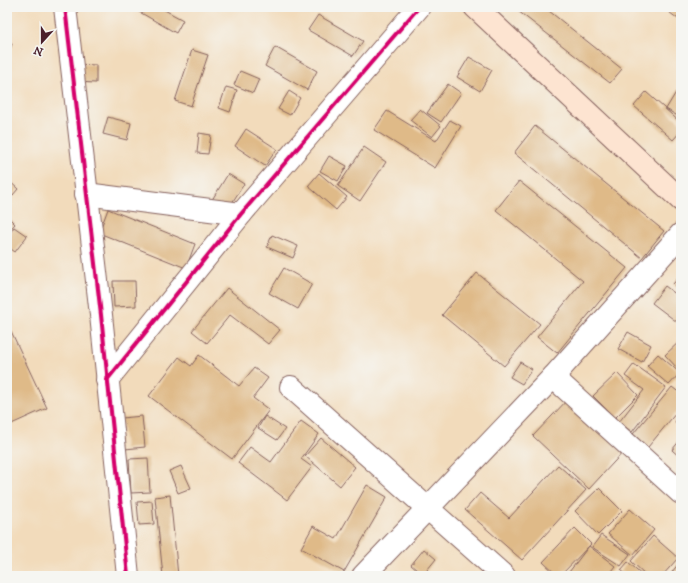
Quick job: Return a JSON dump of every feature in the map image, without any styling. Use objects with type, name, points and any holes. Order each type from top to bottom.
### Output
[{"type":"street","points":[[65,7],[128,576]]},
{"type":"street","points":[[107,380],[241,214],[420,7]]},
{"type":"street","points":[[475,7],[681,200]]},
{"type":"street","points":[[86,194],[241,214]]},
{"type":"street","points":[[363,576],[553,377],[681,234]]},
{"type":"street","points":[[553,377],[681,493]]},
{"type":"street","points":[[291,387],[504,576]]},
{"type":"building","points":[[138,7],[159,7],[183,20],[176,33],[136,10]]},
{"type":"building","points":[[513,7],[544,7],[622,69],[610,83]]},
{"type":"building","points":[[662,7],[681,7],[681,21]]},
{"type":"building","points":[[318,15],[363,41],[353,56],[308,30]]},
{"type":"building","points":[[7,41],[12,44],[7,57]]},
{"type":"building","points":[[275,47],[317,71],[307,90],[265,66]]},
{"type":"building","points":[[192,50],[208,55],[191,106],[175,101]]},
{"type":"building","points":[[469,57],[492,70],[480,91],[457,77]]},
{"type":"building","points":[[76,64],[96,65],[96,83],[75,82]]},
{"type":"building","points":[[240,71],[259,79],[253,93],[234,85]]},
{"type":"building","points":[[448,84],[461,93],[441,122],[427,113]]},
{"type":"building","points":[[226,87],[237,90],[230,112],[219,108]]},
{"type":"building","points":[[678,89],[681,91],[681,118],[666,109]]},
{"type":"building","points":[[289,91],[300,98],[290,115],[278,109]]},
{"type":"building","points":[[646,92],[681,123],[681,131],[673,140],[634,106]]},
{"type":"building","points":[[420,109],[441,126],[432,137],[410,120]]},
{"type":"building","points":[[387,111],[436,141],[450,120],[461,126],[435,168],[374,130]]},
{"type":"building","points":[[108,117],[131,123],[127,140],[103,134]]},
{"type":"building","points":[[535,126],[664,231],[642,258],[514,153]]},
{"type":"building","points":[[246,129],[277,149],[265,166],[235,146]]},
{"type":"building","points":[[199,133],[211,135],[208,154],[197,153]]},
{"type":"building","points":[[364,147],[386,162],[360,201],[338,186]]},
{"type":"building","points":[[329,156],[347,166],[338,181],[320,171]]},
{"type":"building","points":[[319,173],[347,197],[336,210],[308,186]]},
{"type":"building","points":[[228,174],[244,184],[226,212],[210,203]]},
{"type":"building","points":[[7,179],[18,189],[7,202]]},
{"type":"building","points":[[519,181],[627,268],[557,353],[537,337],[583,281],[496,210]]},
{"type":"building","points":[[108,209],[195,244],[186,268],[99,233]]},
{"type":"building","points":[[7,216],[15,224],[7,233]]},
{"type":"building","points":[[14,227],[27,236],[15,252],[7,246],[7,237]]},
{"type":"building","points":[[272,235],[298,246],[293,258],[267,247]]},
{"type":"building","points":[[284,268],[312,284],[298,309],[269,293]]},
{"type":"building","points":[[477,273],[540,324],[504,366],[442,315]]},
{"type":"building","points":[[681,275],[681,292],[673,284]]},
{"type":"building","points":[[113,281],[135,281],[136,306],[114,307]]},
{"type":"building","points":[[665,286],[681,298],[681,325],[652,303]]},
{"type":"building","points":[[227,288],[280,330],[268,344],[230,315],[207,343],[192,331]]},
{"type":"building","points":[[11,331],[47,408],[7,426],[7,333]]},
{"type":"building","points":[[628,332],[651,345],[642,362],[618,349]]},
{"type":"building","points":[[681,340],[681,368],[679,370],[665,355]]},
{"type":"building","points":[[658,354],[680,373],[669,385],[647,366]]},
{"type":"building","points":[[199,355],[239,386],[254,368],[268,378],[253,398],[269,410],[232,459],[149,396],[179,357],[191,366]]},
{"type":"building","points":[[520,362],[532,369],[522,384],[510,377]]},
{"type":"building","points":[[634,364],[666,387],[632,432],[619,422],[644,390],[625,376]]},
{"type":"building","points":[[617,373],[638,395],[615,418],[593,396]]},
{"type":"building","points":[[672,387],[681,394],[681,407],[648,447],[633,434]]},
{"type":"building","points":[[570,397],[626,449],[589,489],[533,436]]},
{"type":"building","points":[[681,414],[681,426],[675,422]]},
{"type":"building","points":[[142,416],[145,447],[125,449],[122,418]]},
{"type":"building","points":[[265,416],[285,429],[277,440],[258,428]]},
{"type":"building","points":[[301,421],[319,434],[301,459],[312,467],[287,500],[238,463],[250,447],[271,462]]},
{"type":"building","points":[[321,438],[355,467],[340,486],[305,456]]},
{"type":"building","points":[[681,439],[681,458],[672,450]]},
{"type":"building","points":[[148,458],[150,492],[131,493],[129,459]]},
{"type":"building","points":[[558,465],[586,490],[522,560],[465,510],[480,493],[509,518]]},
{"type":"building","points":[[181,466],[191,488],[178,493],[169,471]]},
{"type":"building","points":[[367,485],[387,497],[344,572],[301,548],[313,526],[336,539]]},
{"type":"building","points":[[599,488],[622,511],[598,535],[575,511]]},
{"type":"building","points":[[170,495],[178,576],[163,576],[155,497]]},
{"type":"building","points":[[152,501],[154,524],[139,525],[137,502]]},
{"type":"building","points":[[630,509],[654,530],[633,555],[608,534]]},
{"type":"building","points":[[575,528],[591,544],[560,576],[558,576],[543,562]]},
{"type":"building","points":[[601,535],[630,554],[621,566],[592,547]]},
{"type":"building","points":[[653,536],[678,558],[662,576],[647,576],[631,561]]},
{"type":"building","points":[[589,546],[615,566],[607,576],[566,576]]},
{"type":"building","points":[[424,549],[436,559],[423,575],[411,565]]},
{"type":"building","points":[[628,562],[644,576],[628,576],[621,570]]},
{"type":"building","points":[[679,563],[681,564],[681,576],[669,576]]},
{"type":"cycle path","points":[[65,7],[101,315],[128,576]]},
{"type":"cycle path","points":[[107,380],[241,214],[419,7]]}]
